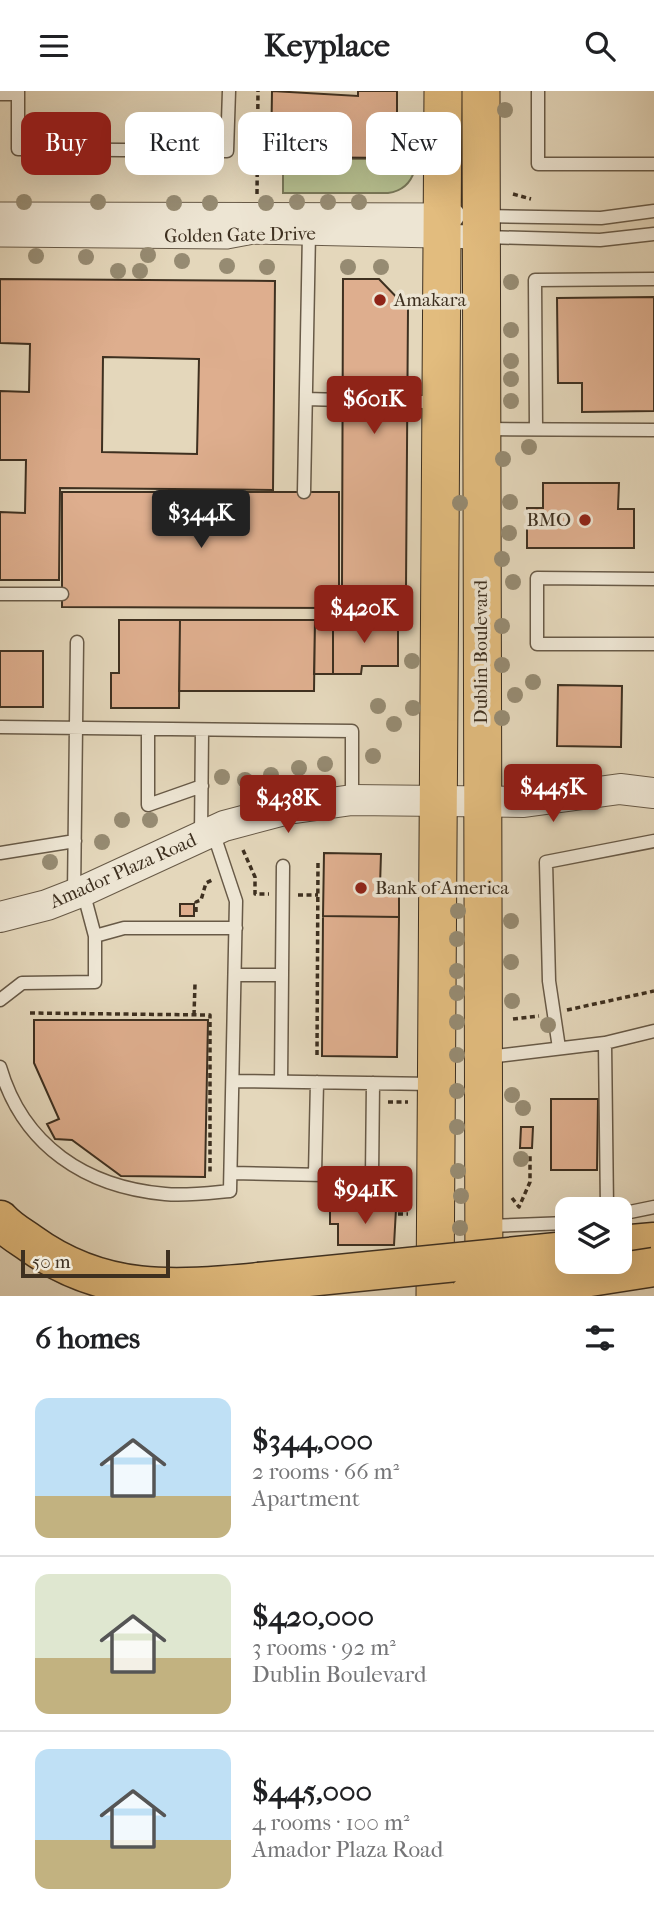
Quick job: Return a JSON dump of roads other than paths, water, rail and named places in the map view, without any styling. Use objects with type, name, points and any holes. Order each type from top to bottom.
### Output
[{"type":"highway","points":[[0,1220],[48,1256],[95,1277],[145,1288],[259,1282],[555,1252]]},
{"type":"highway","points":[[632,1244],[654,1242]]},
{"type":"highway","points":[[468,1296],[654,1267]]},
{"type":"main road","points":[[435,1296],[438,801],[424,402],[442,225],[443,91]]},
{"type":"main road","name":"Dublin Boulevard","points":[[481,91],[484,1296]]},
{"type":"street","name":"Golden Gate Drive","points":[[0,214],[480,226]]},
{"type":"street","name":"Golden Gate Drive","points":[[0,235],[227,237],[254,232],[309,233],[442,225]]},
{"type":"street","name":"Amador Plaza Road","points":[[620,789],[654,769]]},
{"type":"street","name":"Amador Plaza Road","points":[[0,917],[47,905],[207,834],[288,809],[352,800],[524,802],[620,789],[654,793]]},
{"type":"lane","points":[[0,94],[18,92],[18,149],[227,151],[229,91]]},
{"type":"lane","points":[[538,91],[538,164],[654,164]]},
{"type":"lane","points":[[480,226],[601,218],[654,211]]},
{"type":"lane","points":[[480,226],[600,240],[654,234]]},
{"type":"lane","points":[[304,492],[309,233]]},
{"type":"lane","points":[[536,429],[535,280],[654,279]]},
{"type":"lane","points":[[306,399],[343,400]]},
{"type":"lane","points":[[481,429],[654,429]]},
{"type":"lane","points":[[654,579],[537,579],[537,644],[654,644]]},
{"type":"lane","points":[[0,594],[62,594]]},
{"type":"lane","points":[[0,1000],[22,983],[95,982],[95,936],[78,893],[75,841],[77,642]]},
{"type":"lane","points":[[0,727],[352,731],[352,800]]},
{"type":"lane","points":[[148,729],[148,806],[202,786]]},
{"type":"lane","points":[[0,1067],[4,1080],[30,1127],[63,1162],[111,1185],[167,1195],[230,1191],[236,901],[207,834],[202,786],[202,730]]},
{"type":"lane","points":[[0,853],[75,841]]},
{"type":"lane","points":[[559,1048],[549,981],[546,862],[654,841]]},
{"type":"lane","points":[[281,1082],[283,866]]},
{"type":"lane","points":[[95,936],[124,928],[236,928]]},
{"type":"lane","points":[[235,975],[282,975]]},
{"type":"lane","points":[[484,1057],[605,1043],[654,1031]]},
{"type":"lane","points":[[605,1043],[607,1197]]},
{"type":"lane","points":[[234,1081],[435,1084]]},
{"type":"lane","points":[[315,1174],[317,1082]]},
{"type":"lane","points":[[231,1173],[372,1175],[373,1083]]},
{"type":"lane","points":[[632,1212],[654,1207]]},
{"type":"lane","points":[[485,1226],[555,1223]]},
{"type":"place","name":"Amakara","points":[[380,300]]},
{"type":"place","name":"BMO","points":[[585,520]]},
{"type":"place","name":"Bank of America","points":[[361,888]]}]
